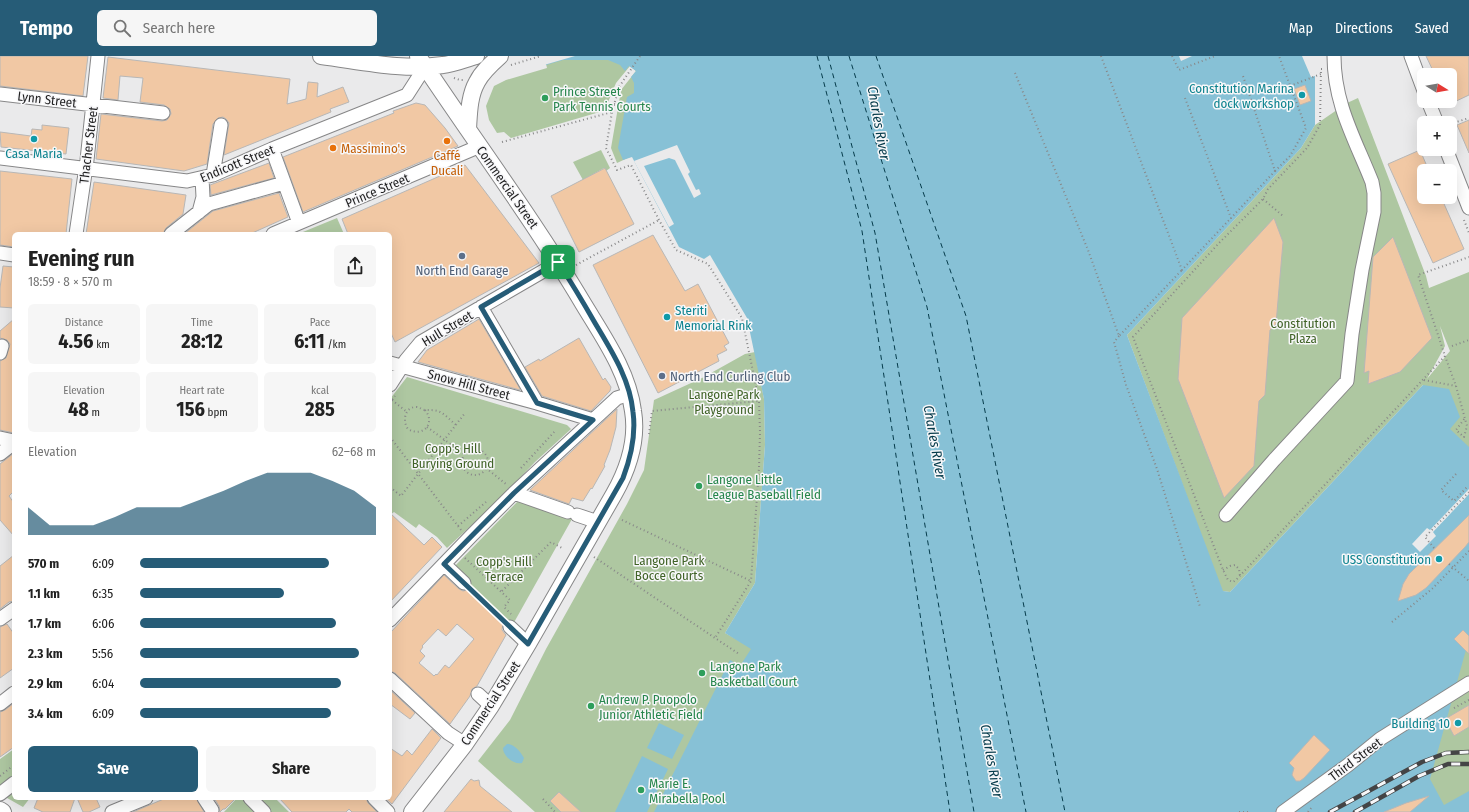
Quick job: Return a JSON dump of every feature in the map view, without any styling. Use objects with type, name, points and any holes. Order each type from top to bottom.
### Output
[{"type":"main road","points":[[321,56],[393,65],[422,61],[447,65],[476,56]]},
{"type":"main road","points":[[468,129],[472,96],[476,84],[482,73],[500,56]]},
{"type":"main road","name":"Commercial Street","points":[[412,812],[491,706],[528,644],[623,478],[629,462],[634,431],[634,413],[630,394],[608,346],[558,262],[422,61]]},
{"type":"street","name":"Thacher Street","points":[[76,232],[86,168],[98,56]]},
{"type":"street","points":[[1226,515],[1274,460],[1347,381],[1352,334],[1362,270],[1373,220],[1374,193],[1372,182],[1340,106],[1334,56]]},
{"type":"street","points":[[1410,56],[1417,74]]},
{"type":"street","name":"Endicott Street","points":[[0,158],[187,182],[208,176],[407,95],[422,61]]},
{"type":"street","name":"Lynn Street","points":[[0,94],[163,114]]},
{"type":"street","points":[[199,212],[221,125]]},
{"type":"street","name":"Prince Street","points":[[278,232],[480,146]]},
{"type":"street","points":[[272,149],[299,223]]},
{"type":"street","points":[[1449,156],[1469,208]]},
{"type":"street","points":[[174,232],[208,204],[284,183]]},
{"type":"street","points":[[0,253],[12,255]]},
{"type":"street","name":"Hull Street","points":[[392,377],[396,364],[421,342],[558,262]]},
{"type":"street","points":[[481,307],[537,403]]},
{"type":"street","name":"Snow Hill Street","points":[[396,364],[593,420]]},
{"type":"street","points":[[392,618],[514,493],[617,398],[630,394]]},
{"type":"street","points":[[0,438],[12,441]]},
{"type":"street","points":[[0,454],[12,444]]},
{"type":"street","points":[[514,493],[598,522]]},
{"type":"street","points":[[444,564],[464,583]]},
{"type":"street","points":[[0,619],[12,610]]},
{"type":"street","points":[[510,626],[528,644]]},
{"type":"street","points":[[392,681],[422,716],[464,744]]},
{"type":"street","name":"Third Street","points":[[1283,812],[1380,740],[1469,683]]},
{"type":"street","points":[[478,694],[491,706]]},
{"type":"street","points":[[0,704],[12,695]]},
{"type":"street","points":[[0,794],[12,785]]},
{"type":"street","points":[[112,812],[141,800]]},
{"type":"street","points":[[205,800],[212,810]]},
{"type":"street","points":[[252,800],[264,812]]},
{"type":"street","points":[[376,800],[388,812]]},
{"type":"path","points":[[526,60],[541,56]]},
{"type":"path","points":[[640,56],[619,87],[612,112],[606,148],[617,170],[631,165],[676,250],[708,264],[742,318],[759,401],[759,468],[751,581],[715,638]]},
{"type":"path","points":[[1101,56],[1182,270]]},
{"type":"path","points":[[1172,56],[1179,70],[1215,56]]},
{"type":"path","points":[[1200,607],[1156,469],[1126,385],[1114,342],[1290,156],[1306,128],[1279,56]]},
{"type":"path","points":[[1133,337],[1263,199],[1268,189],[1306,150],[1320,127],[1321,69],[1327,69]]},
{"type":"path","points":[[1015,73],[1088,250],[1119,336]]},
{"type":"path","points":[[1290,86],[1321,74]]},
{"type":"path","points":[[1242,76],[1275,171]]},
{"type":"path","points":[[1185,98],[1231,218]]},
{"type":"path","points":[[614,104],[622,106]]},
{"type":"path","points":[[502,142],[612,112]]},
{"type":"path","points":[[1457,122],[1469,118]]},
{"type":"path","points":[[1263,199],[1282,216]]},
{"type":"path","points":[[576,265],[659,220]]},
{"type":"path","points":[[1452,346],[1469,340]]},
{"type":"path","points":[[1445,356],[1456,386],[1465,418],[1467,426],[1464,437],[1456,430],[1465,418]]},
{"type":"path","points":[[1424,380],[1456,386]]},
{"type":"path","points":[[392,400],[407,412]]},
{"type":"path","points":[[652,411],[759,401]]},
{"type":"path","points":[[425,410],[429,420],[427,427],[422,431],[417,432],[408,429],[405,421],[407,412],[416,407],[425,410],[438,411],[456,425]]},
{"type":"path","points":[[392,489],[401,496],[465,413]]},
{"type":"path","points":[[427,427],[464,454]]},
{"type":"path","points":[[517,472],[556,430]]},
{"type":"path","points":[[392,440],[464,535]]},
{"type":"path","points":[[472,449],[481,451],[486,457],[486,468],[476,475],[465,471],[462,463],[464,454],[472,449]]},
{"type":"path","points":[[486,468],[506,484],[501,488]]},
{"type":"path","points":[[1456,474],[1441,490],[1454,501],[1467,487]]},
{"type":"path","points":[[1459,496],[1469,484]]},
{"type":"path","points":[[1434,548],[1425,537],[1469,492]]},
{"type":"path","points":[[458,526],[491,498]]},
{"type":"path","points":[[622,520],[751,581]]},
{"type":"path","points":[[502,591],[551,542],[562,548]]},
{"type":"path","points":[[1392,622],[1433,588],[1469,551]]},
{"type":"path","points":[[462,555],[510,600],[504,607],[506,609]]},
{"type":"path","points":[[594,557],[739,654]]},
{"type":"path","points":[[1449,564],[1469,581]]},
{"type":"path","points":[[1223,570],[1235,565],[1239,569],[1240,576]]},
{"type":"path","points":[[464,583],[510,626]]},
{"type":"path","points":[[0,776],[12,767]]},
{"type":"path","points":[[543,799],[555,812]]},
{"type":"path","points":[[1239,812],[1250,812]]},
{"type":"green space","points":[[544,56],[640,62],[632,156],[617,163],[611,148],[621,90],[636,71],[630,66],[616,83],[603,111],[511,138],[504,132],[497,133],[489,120],[486,106],[494,86],[506,80],[547,68]]},
{"type":"green space","name":"Constitution Plaza","points":[[1358,98],[1426,276],[1429,288],[1469,272],[1469,812],[1218,812],[1451,470],[1423,385],[1230,592],[1222,591],[1127,335],[1301,148],[1315,125],[1347,103]],"holes":[[[1440,326],[1450,351],[1427,379],[1445,346]]]},
{"type":"green space","points":[[601,150],[610,168],[606,171],[604,168],[583,180],[573,162]]},
{"type":"green space","points":[[337,218],[343,232],[303,232]]},
{"type":"green space","points":[[755,352],[764,399],[765,445],[755,583],[725,633],[765,655],[676,812],[535,812],[478,761],[510,720],[546,649],[627,504],[644,470],[654,400],[702,378],[745,354]]},
{"type":"green space","name":"Copp's Hill Burying Ground","points":[[407,377],[567,425],[571,429],[535,462],[501,498],[447,548],[437,537],[419,524],[416,528],[394,512],[392,514],[392,396]]},
{"type":"green space","name":"Copp's Hill Terrace","points":[[519,500],[572,519],[512,626],[452,569]]},
{"type":"green space","points":[[12,750],[12,800],[28,800],[23,807],[0,794],[0,759]]},
{"type":"green space","points":[[235,800],[277,800],[289,812],[224,812]]},
{"type":"water","name":"Charles River","points":[[544,56],[1179,56],[1181,61],[1192,56],[1302,56],[1311,77],[1315,76],[1315,125],[1301,148],[1127,335],[1223,591],[1230,592],[1423,385],[1449,389],[1460,417],[1450,429],[1469,447],[1469,639],[1430,779],[1444,805],[1469,791],[1469,812],[654,812],[730,660],[740,666],[751,649],[725,633],[755,583],[765,445],[764,399],[747,318],[710,255],[704,259],[679,247],[632,157],[623,160],[618,148],[627,97],[634,93],[634,83],[631,77],[636,71],[629,66],[625,71],[620,65],[608,60],[563,60],[546,65]]},
{"type":"water","points":[[659,723],[684,735],[672,759],[647,748]]},
{"type":"water","points":[[507,744],[517,748],[521,753],[524,758],[522,763],[516,763],[507,757],[503,751],[503,748]]},
{"type":"water","name":"Marie E. Mirabella Pool","points":[[642,756],[668,769],[647,812],[615,812]]},
{"type":"pier","points":[[542,56],[575,56],[544,65]]},
{"type":"pier","points":[[677,145],[690,172],[688,174],[696,190],[699,189],[701,194],[694,198],[675,160],[669,158],[644,166],[674,224],[669,227],[634,161]]},
{"type":"pier","points":[[1469,489],[1469,494],[1433,532],[1436,536],[1420,552],[1412,544],[1427,528],[1430,530]]},
{"type":"building","points":[[0,56],[88,56],[83,96],[0,86]]},
{"type":"building","points":[[1426,56],[1469,56],[1469,95],[1457,101],[1457,68],[1432,68]]},
{"type":"building","points":[[108,57],[290,79],[287,104],[306,99],[308,82],[318,83],[317,97],[343,87],[349,102],[330,109],[331,112],[224,155],[229,123],[223,117],[218,118],[213,124],[207,164],[184,171],[96,159],[101,114],[162,121],[167,120],[171,114],[170,109],[164,105],[140,102],[143,78],[120,76],[118,100],[103,98]]},
{"type":"building","name":"Constitution Marina dock workshop","points":[[1305,85],[1311,101],[1300,105],[1294,89]]},
{"type":"building","points":[[416,103],[425,105],[458,146],[303,212],[283,157],[394,113],[393,111]]},
{"type":"building","points":[[1469,120],[1469,153],[1457,125]]},
{"type":"building","name":"Casa Maria","points":[[42,125],[69,128],[66,154],[1,147],[0,132],[31,136],[32,129],[42,130]]},
{"type":"building","points":[[1417,151],[1417,156],[1423,156],[1426,164],[1417,164],[1417,204],[1444,204],[1464,249],[1433,263],[1388,164]]},
{"type":"building","points":[[269,163],[274,178],[211,195],[210,185]]},
{"type":"building","name":"North End Garage","points":[[465,165],[539,263],[395,342],[392,335],[392,232],[347,232],[342,219]]},
{"type":"building","points":[[605,168],[634,224],[579,252],[551,196]]},
{"type":"building","points":[[0,171],[72,179],[66,232],[12,232],[12,247],[0,245]]},
{"type":"building","points":[[94,182],[186,195],[183,214],[166,228],[164,232],[86,232]]},
{"type":"building","points":[[279,193],[288,217],[254,232],[187,232],[213,211]]},
{"type":"building","points":[[1274,218],[1283,242],[1276,324],[1270,330],[1265,395],[1259,401],[1254,466],[1224,498],[1178,379],[1182,318]]},
{"type":"building","name":"Steriti Memorial Rink","points":[[653,235],[685,291],[698,284],[729,343],[724,346],[727,350],[717,355],[719,361],[658,393],[593,265]]},
{"type":"building","points":[[1393,237],[1432,338],[1400,372],[1368,384],[1369,371],[1364,373],[1373,257]]},
{"type":"building","points":[[3,266],[12,267],[12,308],[0,307],[0,288]]},
{"type":"building","points":[[479,319],[520,390],[418,362],[427,350]]},
{"type":"building","points":[[12,321],[12,433],[0,430],[0,361],[6,358],[10,344],[7,340],[0,338],[0,331]]},
{"type":"building","points":[[579,338],[603,380],[605,378],[611,387],[610,391],[591,411],[542,396],[525,367],[539,359],[540,361]]},
{"type":"building","points":[[617,409],[616,427],[610,450],[604,465],[605,466],[592,489],[591,488],[583,501],[572,498],[569,504],[530,490]]},
{"type":"building","points":[[12,455],[12,493],[9,496],[12,500],[12,534],[0,520],[0,464]]},
{"type":"building","points":[[392,515],[424,545],[432,537],[442,547],[392,600]]},
{"type":"building","name":"USS Constitution","points":[[1469,515],[1469,542],[1465,547],[1426,588],[1416,595],[1398,601],[1403,584],[1409,574]]},
{"type":"building","points":[[12,557],[12,601],[0,609],[0,566]]},
{"type":"building","points":[[444,575],[459,589],[463,591],[467,590],[503,624],[502,630],[506,635],[477,686],[472,689],[470,696],[450,724],[392,672],[392,631]],"holes":[[[457,624],[474,639],[449,668],[445,665],[437,675],[436,674],[434,676],[419,663],[425,656],[420,651],[423,647],[422,646],[438,629],[446,636]]]},
{"type":"building","points":[[7,624],[12,631],[12,669],[0,678],[0,627]]},
{"type":"building","points":[[1463,630],[1469,636],[1469,654],[1454,639]]},
{"type":"building","points":[[392,692],[415,713],[410,719],[392,706]]},
{"type":"building","points":[[12,705],[12,748],[0,757],[0,712]]},
{"type":"building","name":"Building 10","points":[[1469,705],[1469,727],[1454,736],[1445,719]]},
{"type":"building","points":[[432,729],[441,738],[392,804],[387,800],[392,800],[392,749],[402,756],[407,750],[412,755]]},
{"type":"building","points":[[1314,735],[1330,750],[1304,778],[1300,781],[1296,781],[1292,775],[1294,768],[1289,763]]},
{"type":"building","points":[[471,779],[474,781],[479,780],[480,786],[512,812],[444,812]]},
{"type":"building","points":[[559,792],[581,812],[561,812],[550,801]]},
{"type":"building","points":[[1429,796],[1410,812],[1384,812],[1406,803]]},
{"type":"building","points":[[37,800],[74,800],[70,812],[43,812],[34,808]]},
{"type":"building","points":[[78,800],[97,800],[100,807],[89,812],[83,812]]},
{"type":"building","points":[[161,800],[197,800],[204,812],[133,812]]},
{"type":"building","points":[[215,800],[234,800],[220,812],[219,806]]},
{"type":"building","points":[[281,800],[367,800],[377,812],[352,812],[349,809],[346,812],[292,812]]},
{"type":"ferry route","points":[[817,56],[862,231],[950,812]]},
{"type":"ferry route","points":[[828,56],[875,233],[974,812]]},
{"type":"ferry route","points":[[849,56],[927,307],[1026,812]]},
{"type":"ferry route","points":[[876,56],[966,316],[1065,812]]},
{"type":"railway","points":[[1330,812],[1422,762],[1446,753],[1469,752]]},
{"type":"railway","points":[[1355,812],[1419,776],[1448,764],[1469,764]]},
{"type":"place","name":"Constitution Marina dock workshop","points":[[1302,95]]},
{"type":"place","name":"Prince Street Park Tennis Courts","points":[[545,98]]},
{"type":"place","name":"Casa Maria","points":[[34,139]]},
{"type":"place","name":"Caffé Ducali","points":[[447,141]]},
{"type":"place","name":"Massimino's","points":[[333,148]]},
{"type":"place","name":"North End Garage","points":[[462,256]]},
{"type":"place","name":"Steriti Memorial Rink","points":[[667,317]]},
{"type":"place","name":"North End Curling Club","points":[[662,376]]},
{"type":"place","name":"Langone Little League Baseball Field","points":[[699,486]]},
{"type":"place","name":"USS Constitution","points":[[1439,559]]},
{"type":"place","name":"Langone Park Basketball Court","points":[[702,673]]},
{"type":"place","name":"Andrew P. Puopolo Junior Athletic Field","points":[[591,706]]},
{"type":"place","name":"Building 10","points":[[1458,723]]},
{"type":"place","name":"Marie E. Mirabella Pool","points":[[641,790]]},
{"type":"route","points":[[558,262],[608,346],[626,382],[634,413],[634,436],[629,462],[623,478],[528,644],[444,564],[514,493],[593,420],[537,403],[535,397],[481,307],[558,262]]},
{"type":"park label","name":"Langone Park Playground","points":[[724,402]]},
{"type":"park label","name":"Langone Park Bocce Courts","points":[[669,568]]}]
